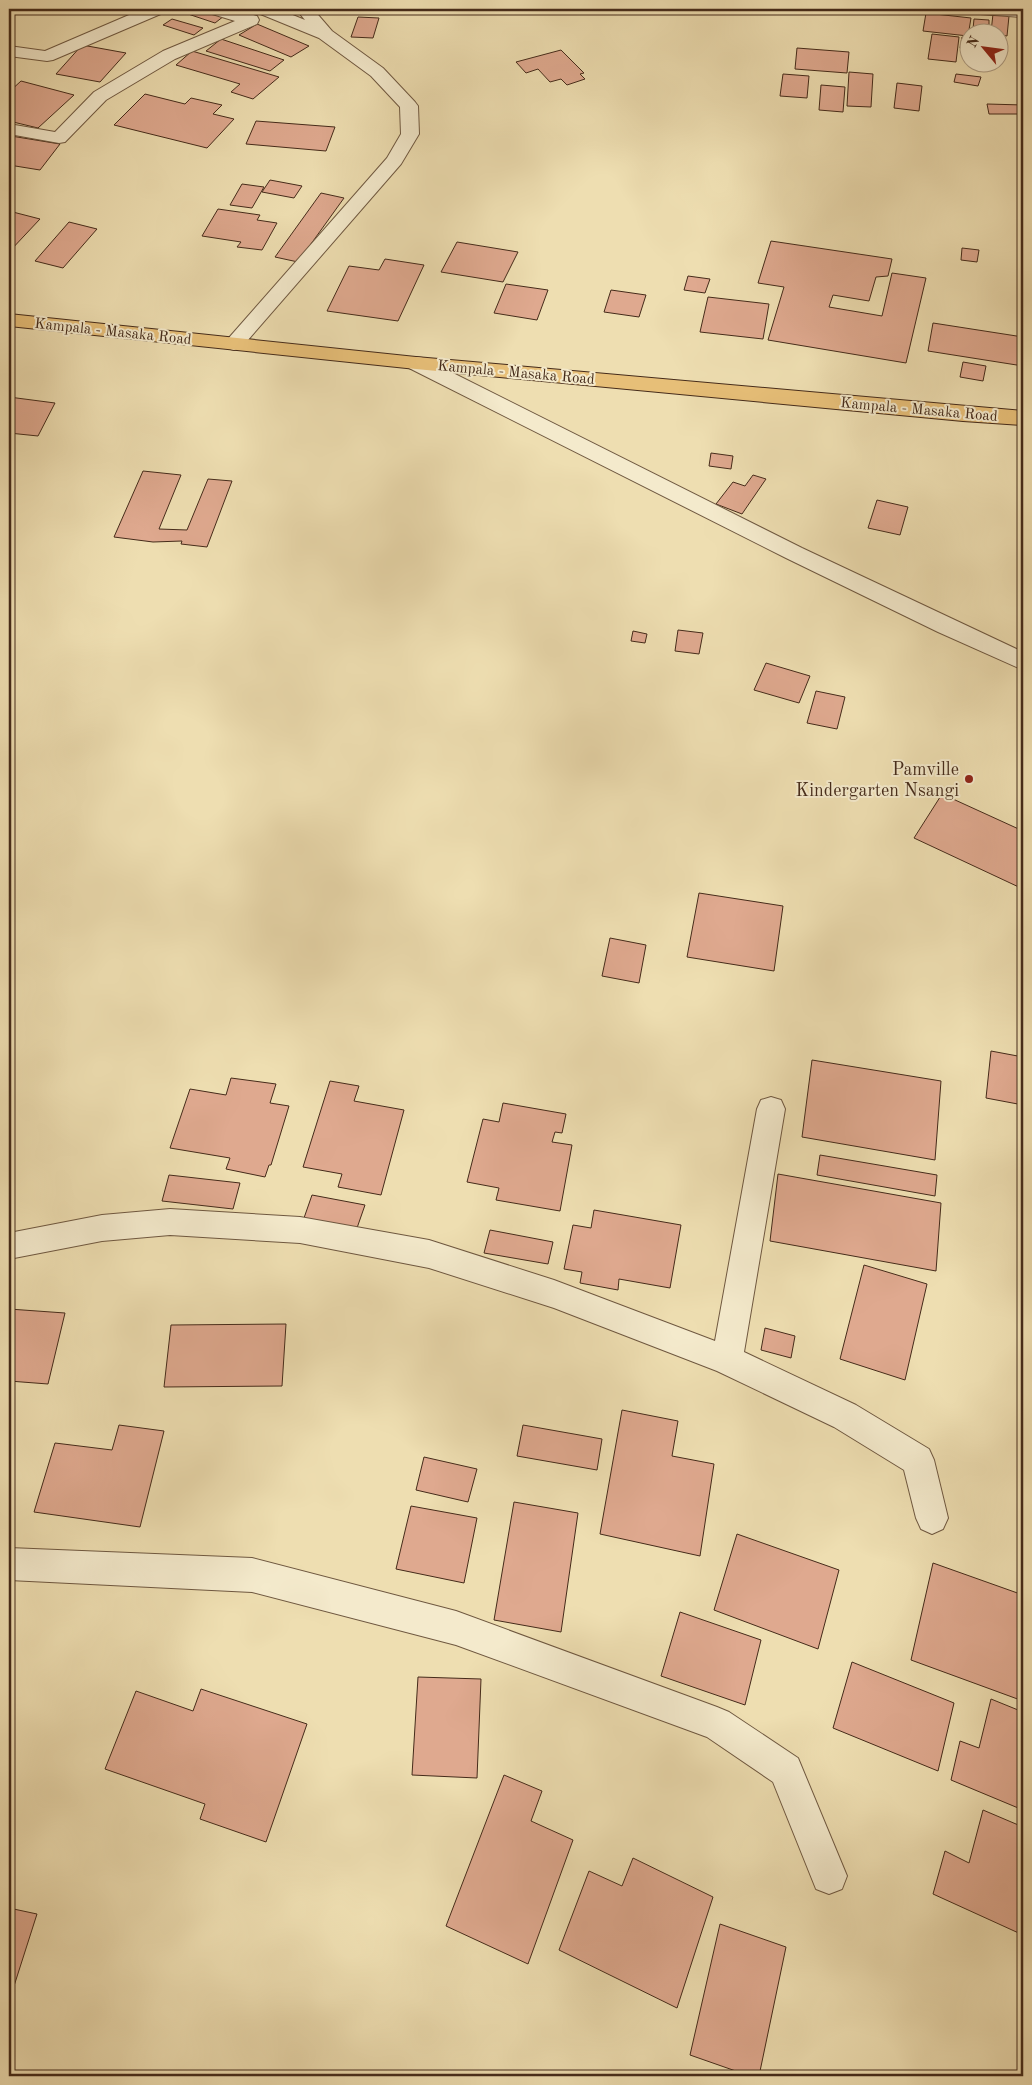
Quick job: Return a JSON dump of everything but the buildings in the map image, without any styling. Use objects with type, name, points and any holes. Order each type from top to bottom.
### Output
[{"type":"main road","name":"Kampala - Masaka Road","points":[[9,320],[416,363],[962,414],[1023,418]]},
{"type":"street","points":[[9,51],[46,56],[157,9]]},
{"type":"street","points":[[9,128],[59,138],[100,96],[169,55],[250,20],[215,9]]},
{"type":"street","points":[[234,344],[395,160],[410,134],[409,106],[377,72],[326,35],[264,9]]},
{"type":"street","points":[[304,9],[326,35]]},
{"type":"street","points":[[980,9],[1023,12]]},
{"type":"street","points":[[416,363],[904,607],[1023,662]]},
{"type":"street","points":[[727,1360],[771,1110]]},
{"type":"street","points":[[9,1246],[102,1228],[170,1222],[300,1230],[438,1257],[554,1294],[727,1360],[846,1416],[918,1460],[932,1518]]},
{"type":"street","points":[[9,1564],[252,1575],[456,1628],[717,1724],[786,1770],[829,1876]]},
{"type":"place","name":"Pamville Kindergarten Nsangi","points":[[969,779]]}]
